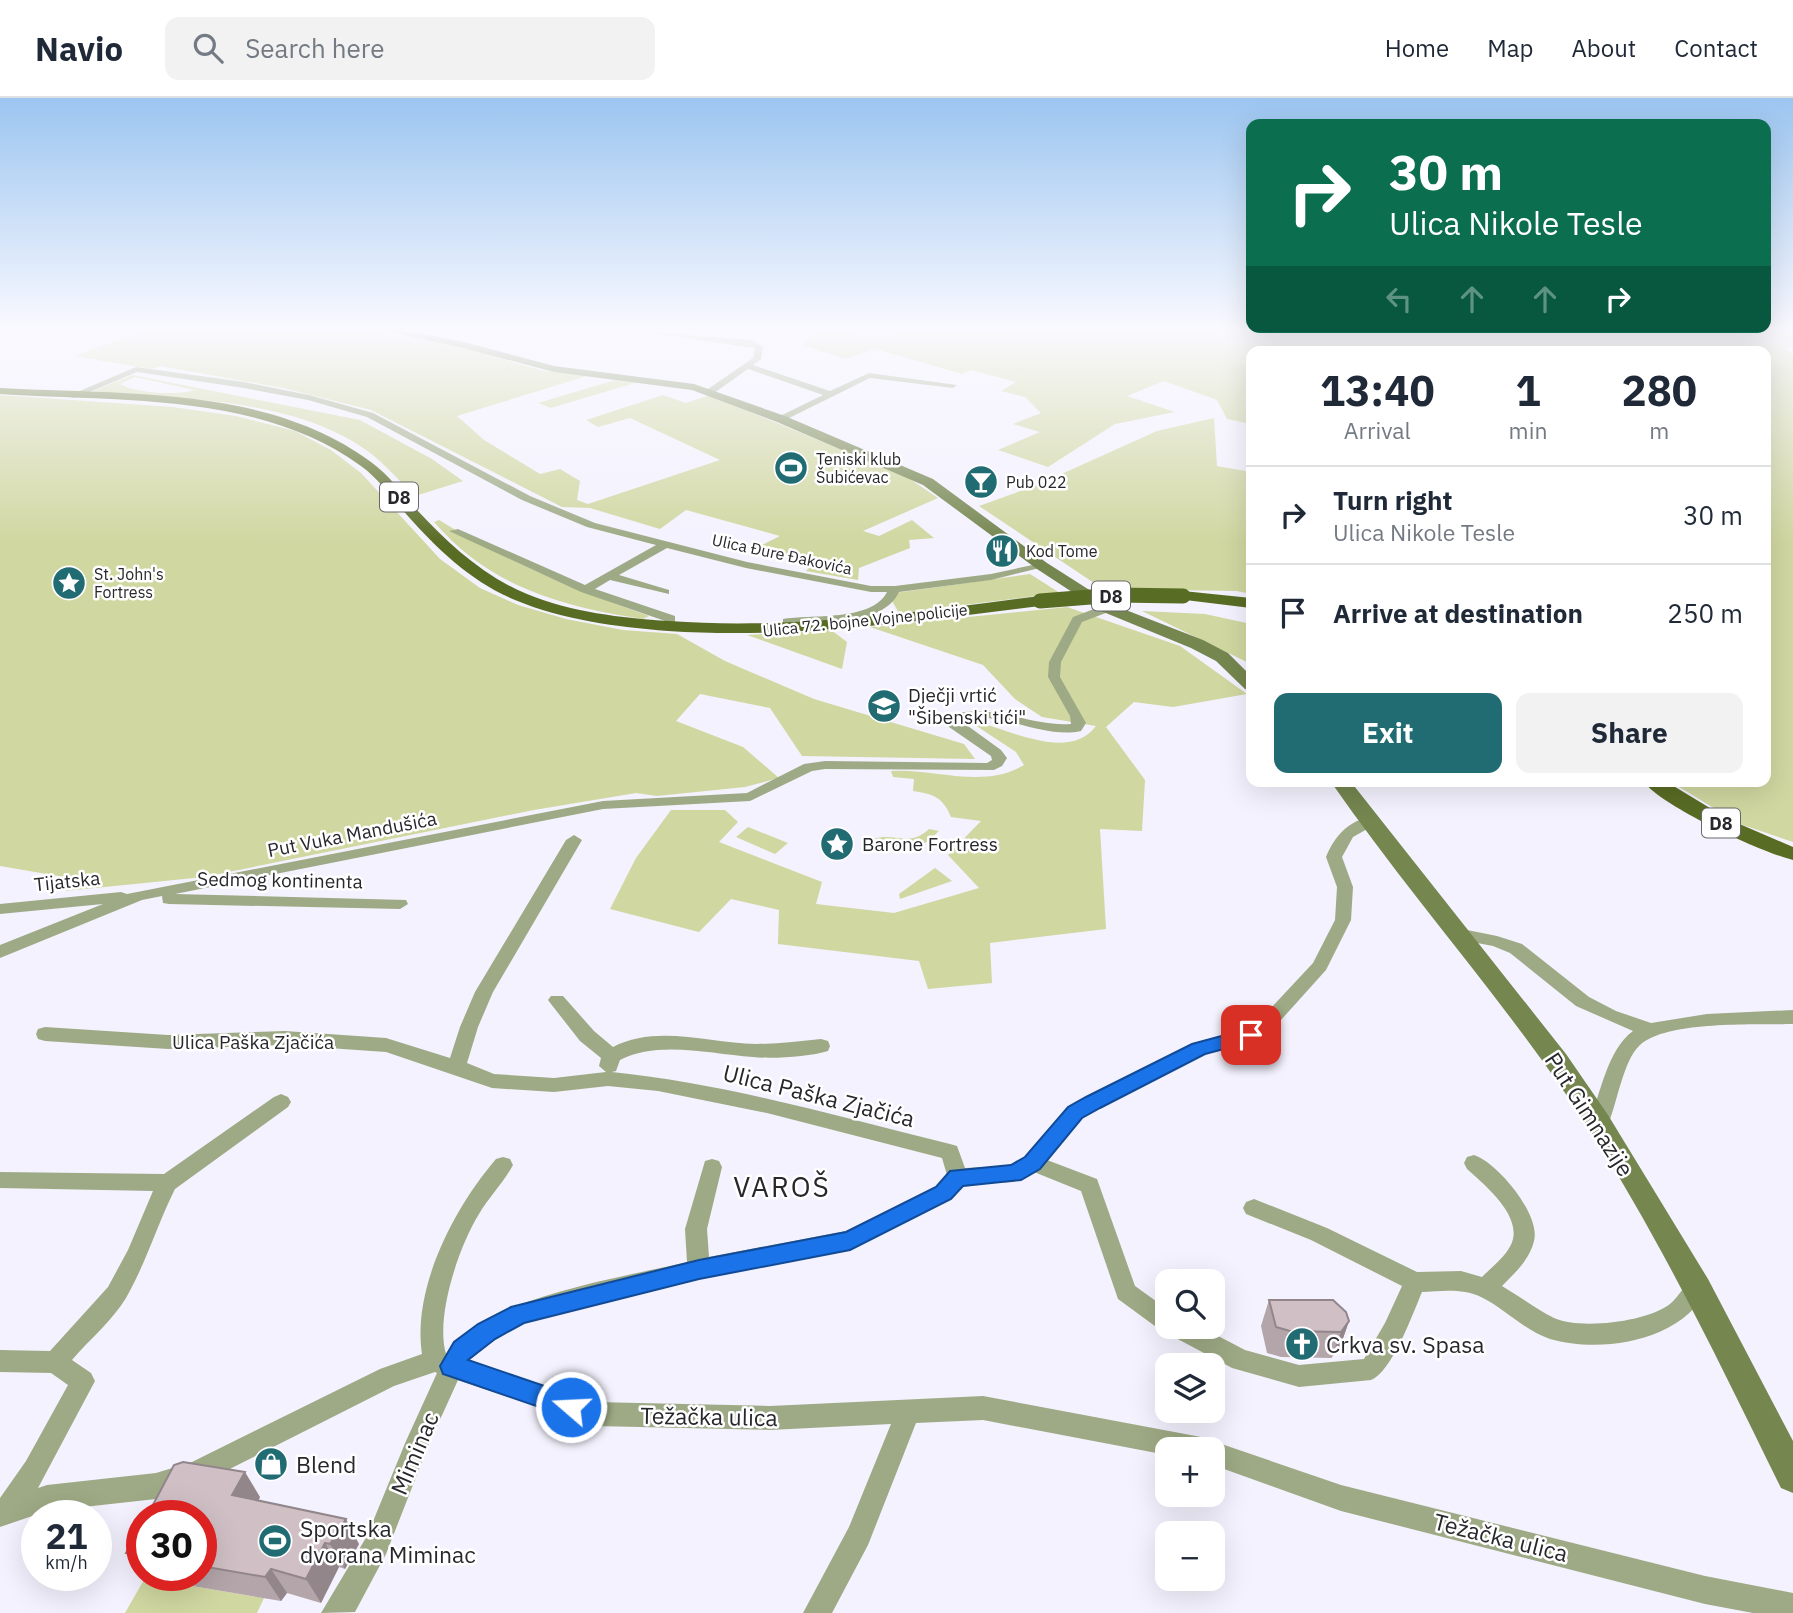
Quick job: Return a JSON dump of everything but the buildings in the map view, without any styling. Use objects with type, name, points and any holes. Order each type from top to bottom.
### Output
[{"type":"main road","name":"Ulica 72. bojne Vojne policije","points":[[142,402],[220,408],[261,416],[319,435],[342,446],[369,466],[450,552],[488,583],[574,614],[635,623],[745,631],[859,623],[1040,601],[1116,595],[1183,596],[1246,602]]},
{"type":"main road","name":"D8","points":[[1662,787],[1731,828],[1793,854]]},
{"type":"street","name":"Ulica Đure Đakovića","points":[[322,402],[370,415],[561,514],[664,545],[746,565],[872,589],[895,589],[992,577],[1042,566]]},
{"type":"street","points":[[738,402],[928,482],[1042,566],[1107,608],[1197,644],[1222,657],[1246,680]]},
{"type":"street","points":[[781,419],[818,402]]},
{"type":"street","points":[[454,531],[584,590],[671,619]]},
{"type":"street","points":[[584,590],[664,545]]},
{"type":"street","points":[[608,576],[665,592]]},
{"type":"street","points":[[788,622],[871,612],[888,600],[895,589]]},
{"type":"street","name":"Put Vuka Mandušića","points":[[0,952],[138,896],[603,805],[722,799],[761,793],[809,767],[825,765],[961,769],[989,767],[997,764],[1000,758],[954,724],[954,719],[960,715],[971,714],[1055,729],[1076,728],[1079,723],[1077,716],[1054,677],[1055,662],[1077,620],[1107,608]]},
{"type":"street","name":"Put Gimnazije","points":[[1345,787],[1557,1061],[1599,1122],[1696,1288],[1793,1476]]},
{"type":"street","points":[[3,1513],[47,1498],[156,1486],[196,1473],[388,1377],[444,1364],[487,1332],[519,1314],[699,1269],[850,1240],[944,1193],[958,1177],[1014,1174],[1032,1163],[1075,1113],[1199,1049],[1251,1035],[1275,1015],[1320,966],[1343,920],[1345,887],[1334,857],[1347,832],[1371,821]]},
{"type":"street","points":[[457,1067],[465,1033],[497,965],[527,922],[573,840]]},
{"type":"street","name":"Sedmog kontinenta","points":[[166,892],[165,896],[169,899],[400,904]]},
{"type":"street","name":"Tijatska","points":[[0,909],[138,896]]},
{"type":"street","points":[[1457,934],[1508,945],[1532,958],[1573,996],[1623,1022],[1648,1029]]},
{"type":"street","points":[[557,1000],[587,1035],[611,1056],[608,1079]]},
{"type":"street","points":[[1599,1122],[1624,1054],[1632,1040],[1648,1029],[1673,1023],[1793,1017]]},
{"type":"street","name":"Ulica Paška Zjačića","points":[[45,1034],[168,1042],[285,1038],[386,1045],[492,1081],[554,1085],[608,1079],[719,1094],[950,1152],[958,1177]]},
{"type":"street","name":"Ulica Paška Zjačića","points":[[611,1056],[630,1046],[649,1044],[683,1044],[757,1051],[821,1046]]},
{"type":"street","points":[[55,1362],[116,1294],[138,1254],[155,1207],[169,1183],[281,1102]]},
{"type":"street","points":[[1032,1163],[1090,1185],[1126,1292],[1155,1313]]},
{"type":"street","points":[[1474,1163],[1506,1193],[1525,1232],[1524,1242],[1518,1251],[1486,1288]]},
{"type":"street","name":"Miminac","points":[[335,1613],[345,1602],[377,1545],[418,1441],[444,1364],[434,1321],[442,1278],[467,1215],[482,1190],[503,1165]]},
{"type":"street","points":[[699,1269],[696,1229],[712,1167]]},
{"type":"street","points":[[0,1180],[169,1183]]},
{"type":"street","points":[[1254,1208],[1319,1234],[1415,1282],[1461,1281],[1486,1288],[1552,1329],[1591,1334],[1645,1328],[1678,1311],[1696,1288]]},
{"type":"street","points":[[1200,1339],[1240,1360],[1299,1376],[1371,1370],[1395,1330],[1415,1282]]},
{"type":"street","points":[[0,1361],[55,1362],[83,1381],[35,1470],[3,1513]]},
{"type":"street","name":"Težačka ulica","points":[[444,1364],[594,1414],[770,1418],[984,1408],[1155,1440]]},
{"type":"street","points":[[817,1613],[859,1536],[909,1410]]},
{"type":"street","name":"Težačka ulica","points":[[1225,1457],[1341,1498],[1705,1590],[1793,1607]]},
{"type":"green space","points":[[0,402],[97,402],[173,407],[236,416],[295,431],[331,450],[361,473],[440,559],[480,588],[518,605],[566,619],[623,630],[677,634],[725,661],[814,699],[964,744],[975,759],[802,756],[770,708],[700,694],[676,721],[743,747],[779,778],[745,787],[657,796],[636,793],[534,810],[204,877],[65,891],[70,878],[0,866]]},
{"type":"green space","points":[[213,402],[268,402],[360,420],[432,459],[463,481],[415,496],[369,452],[339,434],[306,420]]},
{"type":"green space","points":[[338,402],[503,402],[457,416],[484,440],[540,474],[560,469],[580,481],[577,500],[588,504],[720,460],[630,418],[598,427],[586,420],[642,402],[726,402],[907,477],[938,498],[863,531],[879,536],[912,520],[934,538],[909,540],[910,548],[859,568],[858,580],[806,571],[814,562],[754,549],[780,536],[686,510],[660,529],[590,508],[562,507],[371,410]]},
{"type":"green space","points":[[542,402],[572,402],[551,408],[538,403]]},
{"type":"green space","points":[[1030,402],[1144,402],[1175,412],[1115,424],[1048,467],[998,450],[1040,432],[1013,424],[1041,413]]},
{"type":"green space","points":[[1218,402],[1246,402],[1246,423],[1227,419]]},
{"type":"green space","points":[[1771,402],[1793,402],[1793,842],[1740,824],[1679,787],[1771,787]]},
{"type":"green space","points":[[1214,418],[1217,466],[1246,471],[1246,593],[1103,589],[979,506],[1037,485],[1157,431]]},
{"type":"green space","points":[[439,520],[542,574],[649,616],[643,619],[584,608],[529,590],[479,563],[434,522]]},
{"type":"green space","points":[[1030,574],[1060,593],[899,613],[888,594]]},
{"type":"green space","points":[[1067,607],[1180,646],[1246,694],[1173,707],[1134,702],[1106,727],[1145,780],[1142,831],[1100,829],[1106,929],[990,943],[992,983],[928,989],[919,961],[778,944],[779,910],[731,899],[699,932],[610,909],[636,858],[671,810],[725,810],[738,822],[719,842],[822,882],[816,904],[894,913],[979,888],[948,855],[981,821],[951,817],[941,801],[913,791],[914,779],[893,777],[891,771],[976,777],[1009,772],[1024,765],[1016,752],[975,725],[984,724],[1027,738],[1058,743],[1085,736],[1096,726],[1042,717],[1015,699],[983,665],[870,627]]},
{"type":"green space","points":[[1142,611],[1205,614],[1246,623],[1246,662]]},
{"type":"green space","points":[[831,630],[847,642],[842,669],[747,635]]},
{"type":"green space","points":[[748,827],[788,843],[775,854],[736,837]]},
{"type":"green space","points":[[929,829],[939,831],[915,848],[902,849],[874,839],[915,838]]},
{"type":"green space","points":[[935,868],[952,881],[900,899],[899,894]]},
{"type":"green space","points":[[217,1590],[264,1598],[257,1613],[125,1613],[138,1591]]},
{"type":"place","name":"Teniski klub Šubićevac","points":[[791,468]]},
{"type":"place","name":"Pub 022","points":[[981,482]]},
{"type":"place","name":"Kod Tome","points":[[1002,551]]},
{"type":"place","name":"St. John's Fortress","points":[[69,583]]},
{"type":"place","name":"Dječji vrtić \"Šibenski tići\"","points":[[884,706]]},
{"type":"place","name":"Barone Fortress","points":[[837,844]]},
{"type":"place","name":"Crkva sv. Spasa","points":[[1302,1344]]},
{"type":"place","name":"Blend","points":[[271,1464]]},
{"type":"place","name":"Sportska dvorana Miminac","points":[[275,1541]]},
{"type":"district","name":"VAROŠ","points":[[782,1186]]},
{"type":"route","points":[[571,1407],[452,1366],[462,1349],[519,1314],[699,1269],[850,1240],[944,1193],[958,1177],[1014,1174],[1032,1163],[1075,1113],[1178,1058],[1199,1049],[1251,1035]]}]
